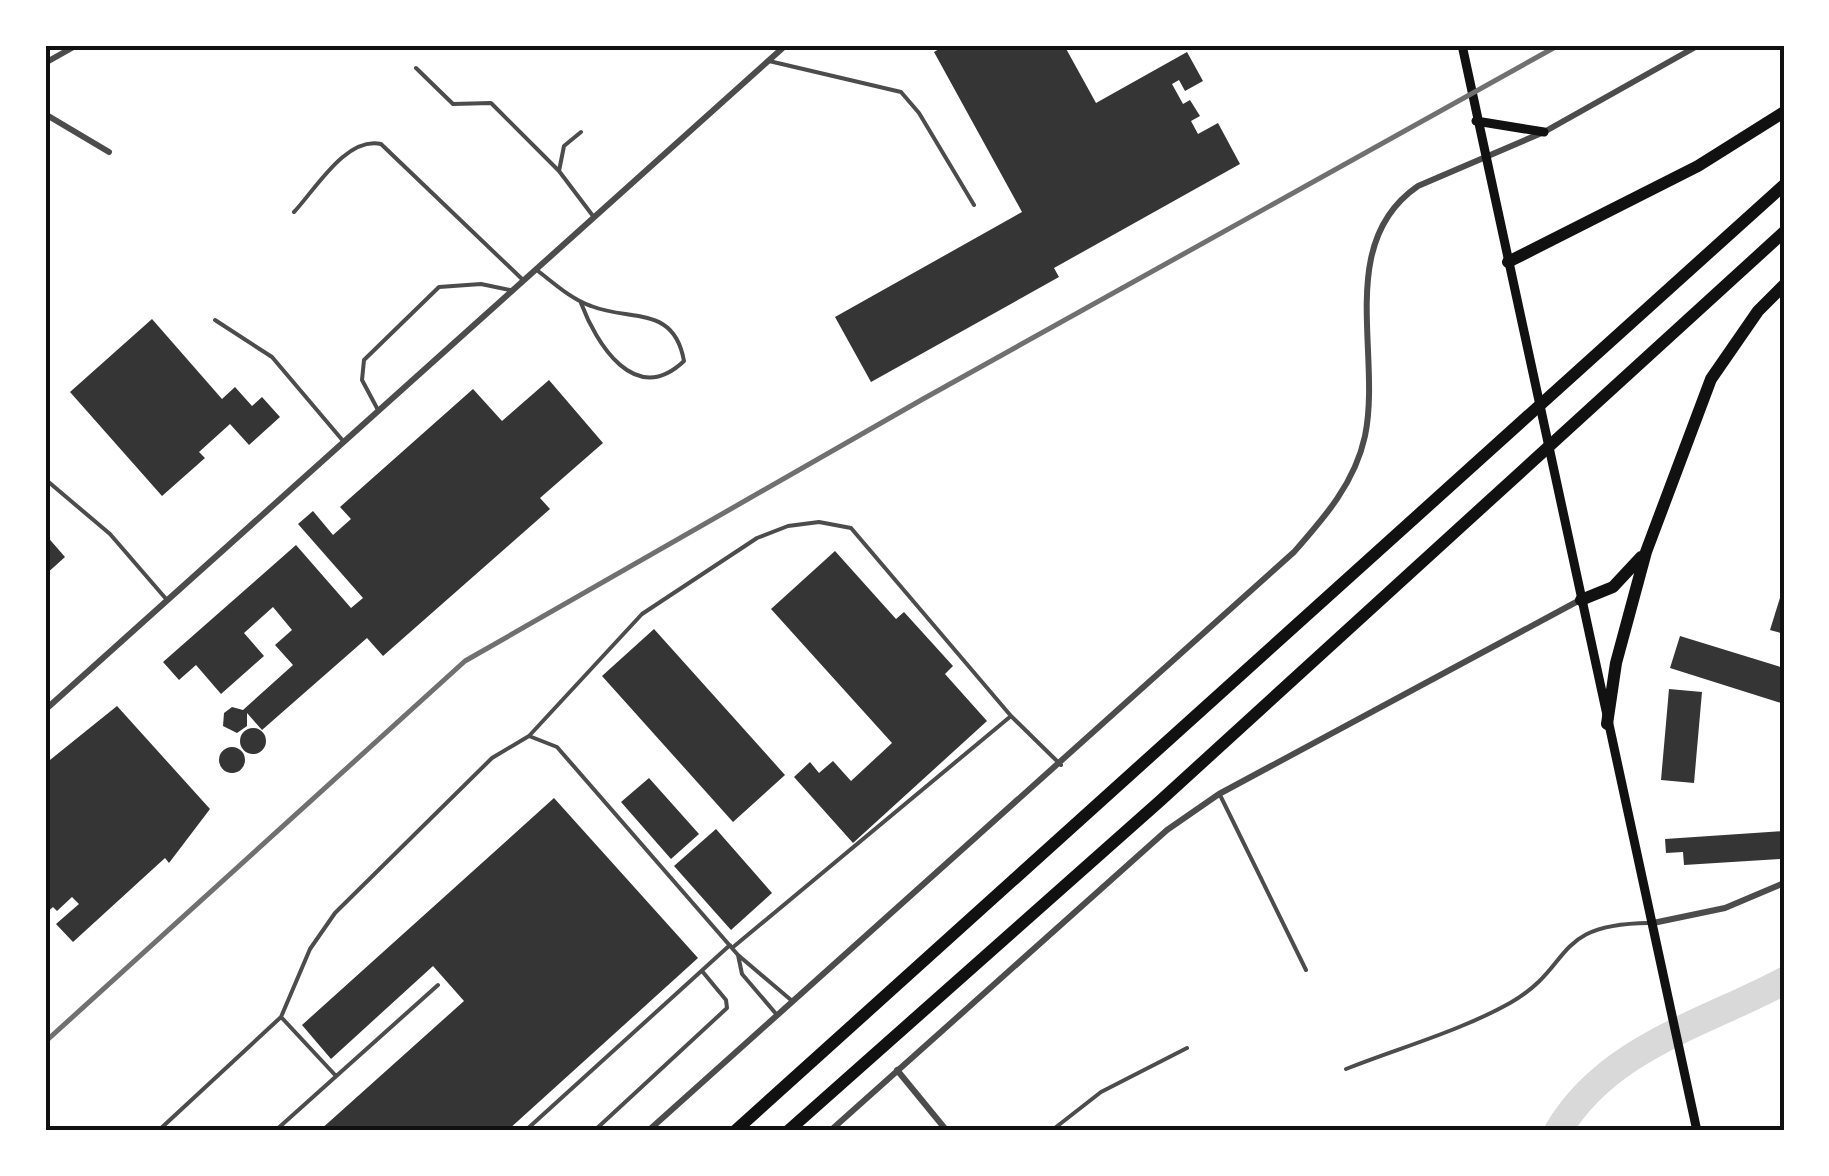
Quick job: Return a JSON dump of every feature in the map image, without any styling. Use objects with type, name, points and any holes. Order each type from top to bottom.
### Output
[{"type":"highway","points":[[1508,262],[1698,166],[1784,112]]},
{"type":"highway","points":[[735,1131],[1784,185]]},
{"type":"highway","points":[[788,1131],[1160,801],[1784,232]]},
{"type":"highway","points":[[1607,724],[1616,663],[1646,552],[1711,379],[1758,311],[1784,284]]},
{"type":"highway","points":[[1582,600],[1614,586],[1646,552]]},
{"type":"main road","points":[[1462,45],[1697,1131]]},
{"type":"main road","points":[[1476,122],[1544,132]]},
{"type":"street","points":[[45,63],[77,45]]},
{"type":"street","points":[[45,710],[786,45]]},
{"type":"street","points":[[648,1131],[1061,765],[1294,552],[1328,514],[1354,471],[1364,440],[1371,398],[1366,288],[1372,251],[1384,221],[1400,199],[1418,186],[1544,132],[1699,45]]},
{"type":"street","points":[[45,114],[109,152]]},
{"type":"street","points":[[830,1131],[1137,855],[1219,794],[1582,600]]},
{"type":"street","points":[[1654,923],[1726,908],[1784,883]]},
{"type":"street","points":[[897,1070],[947,1131]]},
{"type":"lane","points":[[769,61],[901,92],[919,113],[974,205]]},
{"type":"lane","points":[[416,68],[453,104],[491,102],[559,171],[593,216]]},
{"type":"lane","points":[[559,171],[564,146],[581,132]]},
{"type":"lane","points":[[294,212],[352,148],[381,144],[522,279]]},
{"type":"lane","points":[[534,268],[581,302],[670,327],[680,341],[684,361],[662,374],[645,375],[620,366],[594,339],[581,302]]},
{"type":"lane","points":[[378,410],[362,380],[364,360],[439,287],[481,284],[510,290]]},
{"type":"lane","points":[[215,320],[272,357],[344,442]]},
{"type":"lane","points":[[45,479],[110,534],[167,600]]},
{"type":"lane","points":[[158,1131],[281,1017],[310,949],[335,913],[492,758],[529,736],[642,614],[757,538],[788,526],[819,522],[851,528],[1011,716],[1061,765]]},
{"type":"lane","points":[[525,1131],[702,971],[1011,716]]},
{"type":"lane","points":[[529,736],[557,747],[738,955],[792,1001]]},
{"type":"lane","points":[[1219,794],[1306,970]]},
{"type":"lane","points":[[1346,1069],[1509,1004],[1585,933],[1620,924],[1654,923]]},
{"type":"lane","points":[[738,955],[742,974],[777,1016]]},
{"type":"lane","points":[[594,1131],[727,1008],[726,1000],[702,971]]},
{"type":"lane","points":[[275,1131],[438,984]]},
{"type":"lane","points":[[281,1017],[336,1076]]},
{"type":"lane","points":[[1051,1131],[1101,1092],[1187,1048]]},
{"type":"building","points":[[946,45],[1064,45],[1096,103],[1187,52],[1203,81],[1185,91],[1179,80],[1172,84],[1183,104],[1190,100],[1200,116],[1191,121],[1198,134],[1218,123],[1240,164],[1054,268],[1059,277],[871,382],[835,317],[1022,212],[934,52]]},
{"type":"building","points":[[152,319],[222,399],[235,387],[252,406],[262,397],[280,417],[249,445],[230,424],[199,452],[205,458],[162,496],[70,392]]},
{"type":"building","points":[[549,380],[603,443],[540,498],[550,509],[383,656],[367,638],[262,730],[247,713],[247,726],[237,733],[223,726],[224,713],[232,707],[243,710],[293,665],[275,645],[292,630],[273,607],[244,633],[264,656],[221,694],[196,665],[179,680],[163,662],[296,545],[351,608],[363,598],[298,524],[313,511],[333,535],[351,519],[340,507],[473,389],[502,421]]},
{"type":"building","points":[[45,534],[65,557],[45,575]]},
{"type":"building","points":[[835,551],[896,619],[904,612],[953,666],[945,674],[987,721],[853,843],[794,777],[810,762],[819,773],[833,761],[851,781],[892,743],[771,609]]},
{"type":"building","points":[[1784,588],[1784,634],[1770,630]]},
{"type":"building","points":[[654,629],[785,775],[733,822],[602,676]]},
{"type":"building","points":[[1680,636],[1784,668],[1784,704],[1670,668]]},
{"type":"building","points":[[1669,689],[1702,692],[1694,783],[1661,780]]},
{"type":"building","points":[[117,706],[210,809],[169,863],[165,858],[73,942],[56,924],[79,904],[72,897],[57,911],[53,907],[45,914],[45,764]]},
{"type":"building","points":[[253,728],[262,732],[266,741],[262,750],[253,754],[244,750],[240,741],[244,732]]},
{"type":"building","points":[[232,747],[241,751],[245,760],[241,769],[232,773],[223,769],[219,760],[223,751]]},
{"type":"building","points":[[649,778],[699,834],[671,859],[621,802]]},
{"type":"building","points":[[554,798],[698,958],[507,1131],[319,1131],[464,1001],[433,966],[331,1059],[302,1025]]},
{"type":"building","points":[[716,829],[772,893],[731,930],[674,866]]},
{"type":"building","points":[[1784,831],[1780,859],[1684,865],[1683,852],[1666,853],[1665,839]]},
{"type":"waterway","points":[[1558,1131],[1578,1102],[1630,1058],[1784,981]]},
{"type":"railway","points":[[45,1042],[465,661],[923,399],[1559,45]]}]
